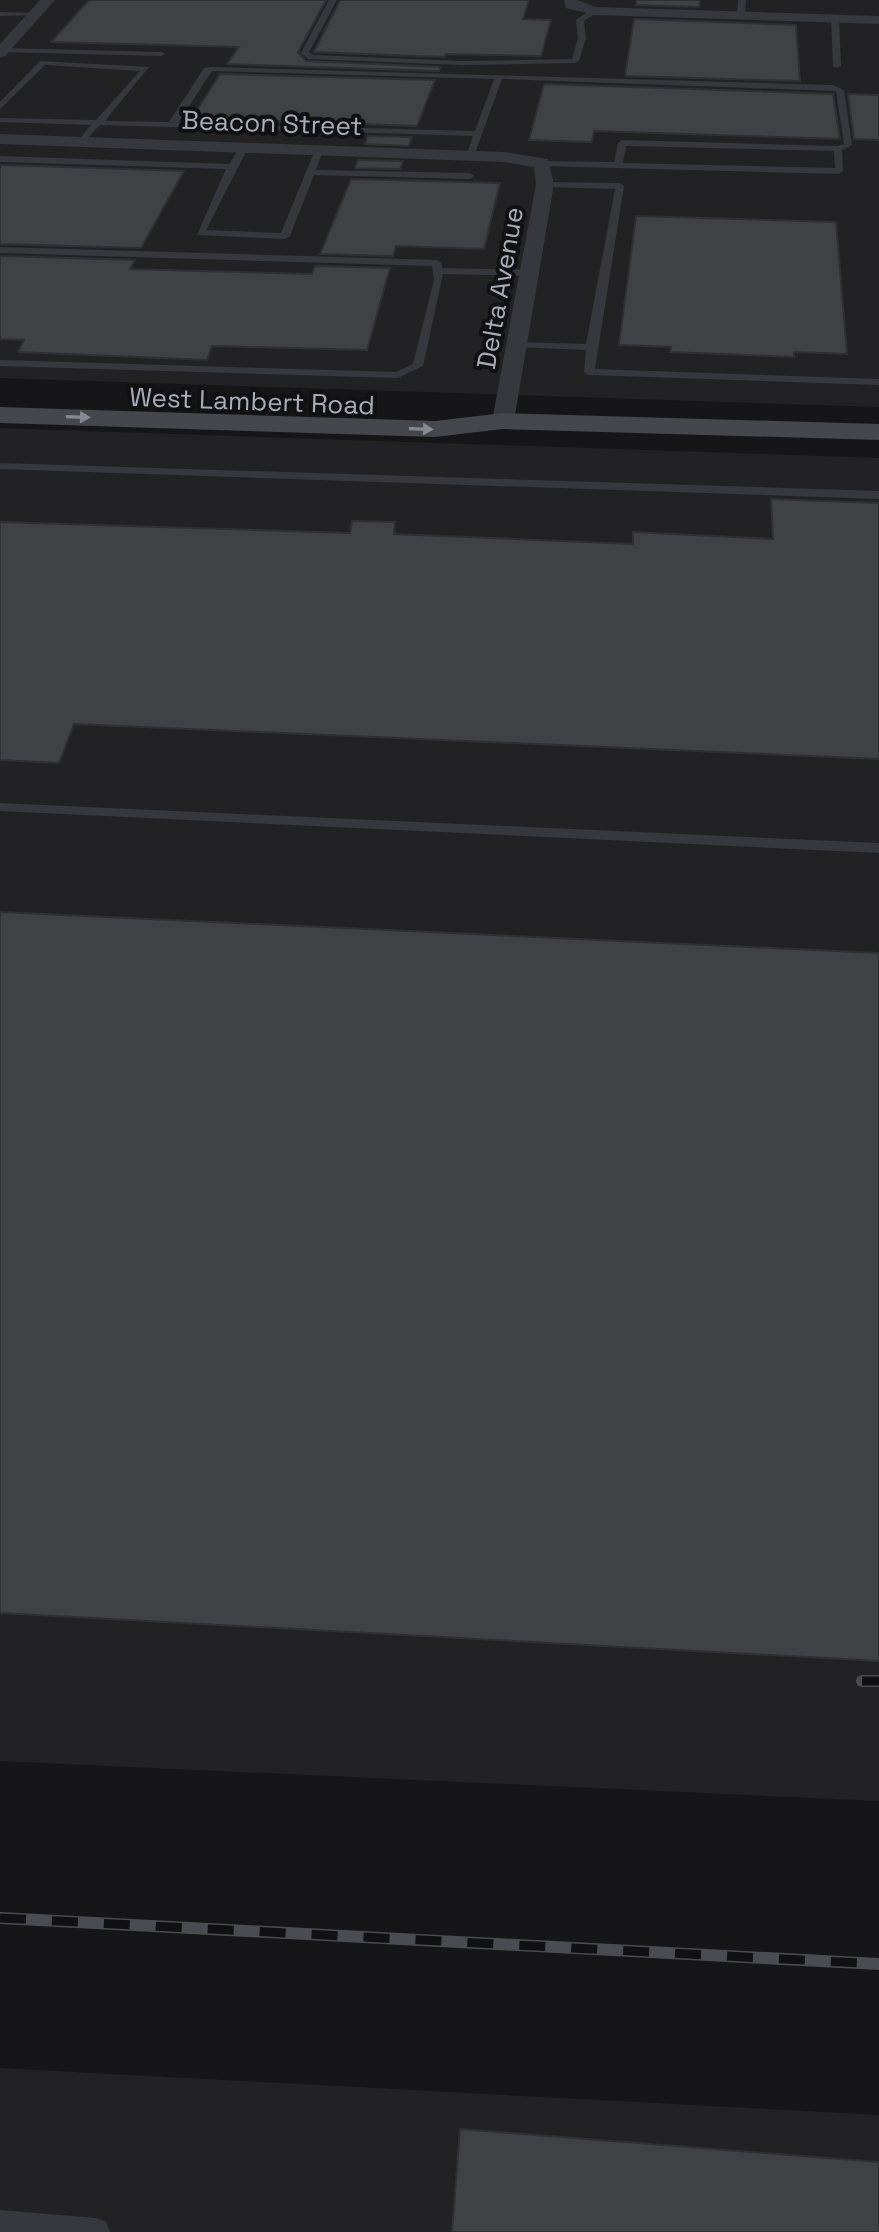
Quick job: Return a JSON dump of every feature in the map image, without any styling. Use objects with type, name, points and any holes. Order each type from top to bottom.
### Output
[{"type":"main road","name":"West Lambert Road","points":[[0,392],[443,407],[503,421]]},
{"type":"main road","name":"West Lambert Road","points":[[0,415],[435,429],[503,421],[879,432]]},
{"type":"street","points":[[2,52],[48,0]]},
{"type":"street","points":[[571,0],[571,5],[595,11],[741,8],[879,20]]},
{"type":"street","name":"Beacon Street","points":[[0,139],[470,156],[543,174]]},
{"type":"street","name":"Delta Avenue","points":[[503,421],[543,174]]},
{"type":"lane","points":[[333,0],[309,42],[305,53],[311,57],[462,63],[575,61],[582,38],[580,20],[595,11]]},
{"type":"lane","points":[[0,14],[35,15]]},
{"type":"lane","points":[[835,18],[837,66]]},
{"type":"lane","points":[[0,107],[54,51]]},
{"type":"lane","points":[[2,52],[161,54]]},
{"type":"lane","points":[[43,63],[146,69],[81,142]]},
{"type":"lane","points":[[172,125],[207,70],[212,69],[833,87],[840,90],[848,145],[838,149],[622,143],[618,165]]},
{"type":"lane","points":[[470,156],[499,77]]},
{"type":"lane","points":[[0,120],[478,134]]},
{"type":"lane","points":[[244,148],[200,233],[285,236],[319,150]]},
{"type":"lane","points":[[543,174],[618,165],[839,171],[838,149]]},
{"type":"lane","points":[[0,159],[232,167]]},
{"type":"lane","points":[[310,172],[470,176]]},
{"type":"lane","points":[[543,174],[620,186],[589,372],[879,382]]},
{"type":"lane","points":[[0,250],[437,263],[439,280],[418,366],[398,375],[0,363]]},
{"type":"lane","points":[[438,271],[529,273]]},
{"type":"lane","points":[[517,345],[591,347]]},
{"type":"lane","points":[[0,466],[879,495]]},
{"type":"lane","points":[[0,807],[879,848]]},
{"type":"lane","points":[[0,2224],[96,2232]]},
{"type":"shaded area","points":[[0,0],[879,0],[879,407],[0,378]]},
{"type":"shaded area","points":[[0,428],[879,458],[879,1801],[0,1761]]},
{"type":"shaded area","points":[[0,2068],[879,2115],[879,2232],[0,2232]]},
{"type":"building","points":[[89,0],[326,0],[298,52],[306,61],[441,67],[439,71],[227,64],[239,47],[51,42]]},
{"type":"building","points":[[340,0],[529,0],[523,19],[551,20],[541,56],[446,54],[444,57],[314,52]]},
{"type":"building","points":[[637,0],[700,0],[699,7],[636,5]]},
{"type":"building","points":[[634,19],[796,25],[800,81],[625,76]]},
{"type":"building","points":[[220,74],[435,80],[417,126],[192,118]]},
{"type":"building","points":[[544,84],[833,94],[840,139],[594,131],[592,142],[529,140]]},
{"type":"building","points":[[848,94],[879,95],[879,140],[854,139]]},
{"type":"building","points":[[368,136],[412,137],[409,146],[365,144]]},
{"type":"building","points":[[358,160],[403,161],[400,169],[355,168]]},
{"type":"building","points":[[0,165],[184,171],[141,248],[0,244]]},
{"type":"building","points":[[351,179],[500,183],[484,249],[396,246],[393,256],[320,254]]},
{"type":"building","points":[[636,216],[836,222],[847,354],[794,352],[794,357],[670,352],[671,347],[619,345]]},
{"type":"building","points":[[0,256],[135,260],[130,269],[312,274],[315,266],[390,268],[367,350],[212,346],[207,360],[18,352],[24,340],[0,339]]},
{"type":"building","points":[[771,499],[879,503],[879,759],[74,724],[59,763],[0,760],[0,522],[350,533],[352,521],[395,522],[394,534],[633,544],[633,532],[773,539]]},
{"type":"building","points":[[0,912],[879,953],[879,1661],[0,1613]]},
{"type":"building","points":[[460,2129],[879,2162],[879,2232],[452,2232]]},
{"type":"railway","points":[[862,1681],[879,1681]]},
{"type":"railway","points":[[0,1918],[879,1964]]}]
